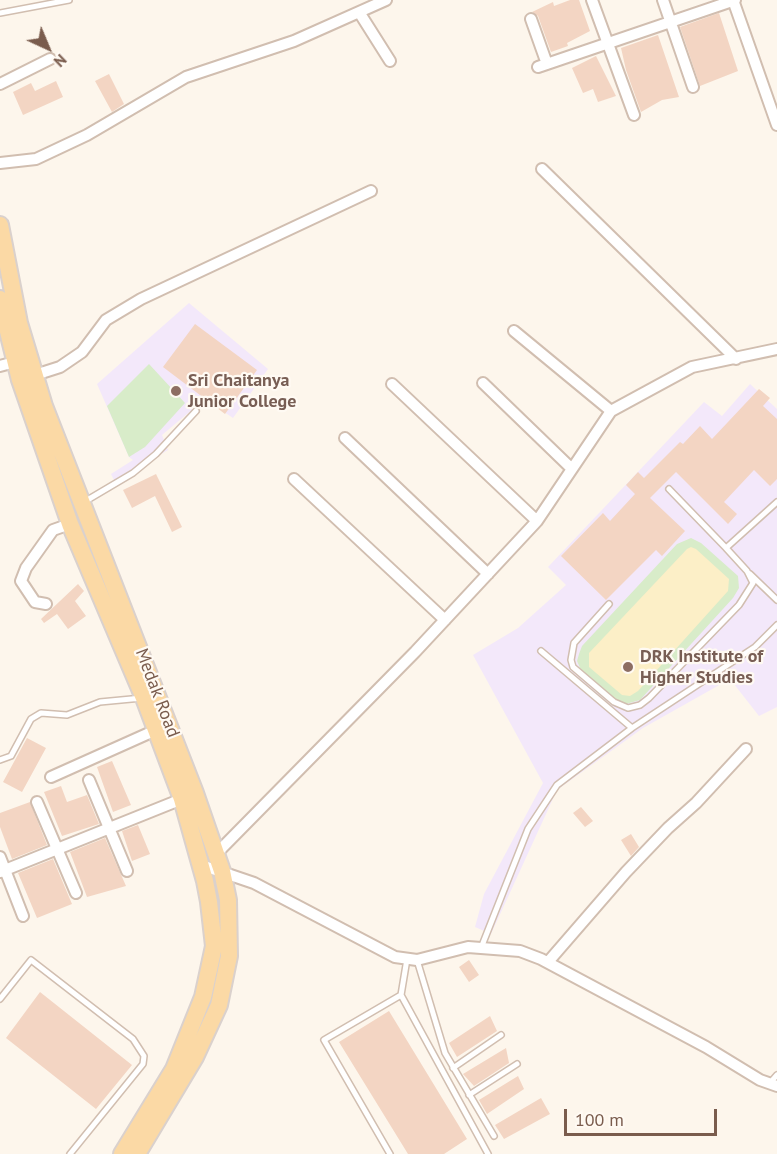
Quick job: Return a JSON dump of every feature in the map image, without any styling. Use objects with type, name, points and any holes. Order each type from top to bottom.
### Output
[{"type":"main road","name":"Medak Road","points":[[0,225],[19,323],[34,375],[195,793],[222,871],[230,924],[229,956],[219,1005],[195,1057],[136,1154]]},
{"type":"main road","name":"Medak Road","points":[[0,299],[8,364],[70,524],[144,698],[182,799],[201,865],[214,946],[203,998],[174,1069],[122,1154]]},
{"type":"street","points":[[0,163],[36,159],[87,135],[186,77],[294,41],[386,0]]},
{"type":"street","points":[[592,0],[634,116]]},
{"type":"street","points":[[663,0],[693,87]]},
{"type":"street","points":[[531,19],[542,66],[733,0],[777,125]]},
{"type":"street","points":[[359,12],[390,60]]},
{"type":"street","points":[[0,84],[50,60]]},
{"type":"street","points":[[542,169],[736,359]]},
{"type":"street","points":[[34,375],[60,367],[82,352],[106,320],[141,299],[371,191]]},
{"type":"street","points":[[514,331],[611,411]]},
{"type":"street","points":[[216,854],[445,620],[537,521],[611,411],[692,367],[777,349]]},
{"type":"street","points":[[483,383],[572,469]]},
{"type":"street","points":[[392,384],[537,521]]},
{"type":"street","points":[[345,438],[488,574]]},
{"type":"street","points":[[294,479],[445,620]]},
{"type":"street","points":[[46,604],[35,602],[21,581],[26,568],[53,530],[70,524]]},
{"type":"street","points":[[51,777],[156,730]]},
{"type":"street","points":[[548,962],[626,872],[668,828],[696,803],[746,749]]},
{"type":"street","points":[[89,780],[128,871]]},
{"type":"street","points":[[3,871],[182,799]]},
{"type":"street","points":[[37,802],[76,893]]},
{"type":"street","points":[[0,857],[3,871],[23,916]]},
{"type":"street","points":[[201,865],[254,883],[395,957],[412,960],[468,947],[520,951],[548,962],[775,1082]]},
{"type":"lane","points":[[0,13],[69,0]]},
{"type":"lane","points":[[82,503],[133,473],[156,454],[196,411]]},
{"type":"lane","points":[[669,489],[777,600]]},
{"type":"lane","points":[[727,549],[777,502]]},
{"type":"lane","points":[[609,604],[574,643],[571,660],[573,667],[614,702],[628,708],[640,705],[649,698],[739,605],[753,583],[747,571]]},
{"type":"lane","points":[[481,948],[528,829],[557,785],[632,728],[755,647],[777,625]]},
{"type":"lane","points":[[541,651],[632,728]]},
{"type":"lane","points":[[0,760],[11,756],[31,719],[41,713],[67,715],[100,702],[144,698]]},
{"type":"lane","points":[[0,999],[31,960],[133,1040],[144,1056],[143,1064],[70,1154]]},
{"type":"lane","points":[[390,1154],[324,1040],[401,995],[412,960]]},
{"type":"lane","points":[[412,960],[445,1053],[494,1136]]},
{"type":"lane","points":[[401,995],[488,1154]]},
{"type":"lane","points":[[453,1068],[501,1035]]},
{"type":"lane","points":[[469,1095],[517,1064]]},
{"type":"shaded area","name":"Sri Chaitanya Junior College","points":[[189,303],[268,369],[233,418],[205,399],[162,435],[168,450],[115,482],[111,474],[133,460],[129,457],[97,384]]},
{"type":"shaded area","name":"DRK Institute of Higher Studies","points":[[750,384],[777,409],[777,707],[759,716],[730,679],[643,728],[557,790],[491,934],[475,927],[484,894],[543,783],[473,655],[518,628],[566,585],[548,567],[704,402],[722,416]]},
{"type":"green space","points":[[149,364],[185,403],[145,447],[129,457],[107,406]]},
{"type":"green space","points":[[691,538],[701,543],[738,576],[739,588],[733,598],[640,700],[626,704],[617,701],[581,670],[577,661],[582,646],[677,544]]},
{"type":"sand","points":[[691,547],[729,579],[728,591],[638,691],[630,696],[622,695],[589,667],[589,653]]},
{"type":"building","points":[[570,0],[579,0],[590,31],[567,43],[568,46],[551,52],[538,16],[532,12],[553,2],[554,6]]},
{"type":"building","points":[[719,13],[738,71],[700,86],[680,27]]},
{"type":"building","points":[[658,35],[679,97],[662,100],[641,112],[621,48]]},
{"type":"building","points":[[596,56],[616,96],[598,102],[593,89],[583,93],[572,68]]},
{"type":"building","points":[[109,74],[124,104],[112,112],[95,81]]},
{"type":"building","points":[[56,81],[63,97],[23,115],[13,92],[31,83],[35,91]]},
{"type":"building","points":[[195,324],[257,370],[225,414],[163,367]]},
{"type":"building","points":[[759,389],[770,398],[763,406],[777,419],[777,479],[770,486],[754,470],[724,502],[737,514],[728,524],[676,472],[650,498],[685,531],[662,556],[656,550],[606,600],[561,556],[603,513],[610,521],[635,494],[626,485],[638,472],[644,478],[680,442],[683,444],[700,426],[712,439]]},
{"type":"building","points":[[156,474],[182,527],[172,532],[155,496],[132,508],[123,490]]},
{"type":"building","points":[[78,584],[84,591],[75,601],[86,616],[68,629],[57,614],[44,623],[41,619]]},
{"type":"building","points":[[27,738],[46,748],[22,792],[3,782]]},
{"type":"building","points":[[112,761],[131,805],[113,812],[97,767]]},
{"type":"building","points":[[61,786],[67,802],[87,795],[99,824],[62,836],[44,792]]},
{"type":"building","points":[[30,802],[47,845],[12,859],[0,827],[0,813]]},
{"type":"building","points":[[581,807],[593,821],[585,827],[573,813]]},
{"type":"building","points":[[138,825],[150,854],[132,861],[122,831]]},
{"type":"building","points":[[631,834],[639,847],[631,856],[621,840]]},
{"type":"building","points":[[105,838],[126,886],[87,897],[70,852]]},
{"type":"building","points":[[53,859],[72,904],[37,918],[18,873]]},
{"type":"building","points":[[469,960],[479,975],[469,982],[459,967]]},
{"type":"building","points":[[40,992],[132,1065],[96,1109],[6,1038]]},
{"type":"building","points":[[389,1011],[467,1139],[444,1154],[408,1154],[339,1042]]},
{"type":"building","points":[[490,1016],[497,1031],[457,1057],[449,1043]]},
{"type":"building","points":[[506,1048],[509,1063],[474,1086],[463,1074]]},
{"type":"building","points":[[518,1076],[524,1089],[487,1114],[479,1100]]},
{"type":"building","points":[[541,1098],[550,1114],[504,1139],[495,1125]]},
{"type":"place","name":"Sri Chaitanya Junior College","points":[[176,391]]},
{"type":"place","name":"DRK Institute of Higher Studies","points":[[628,667]]}]
